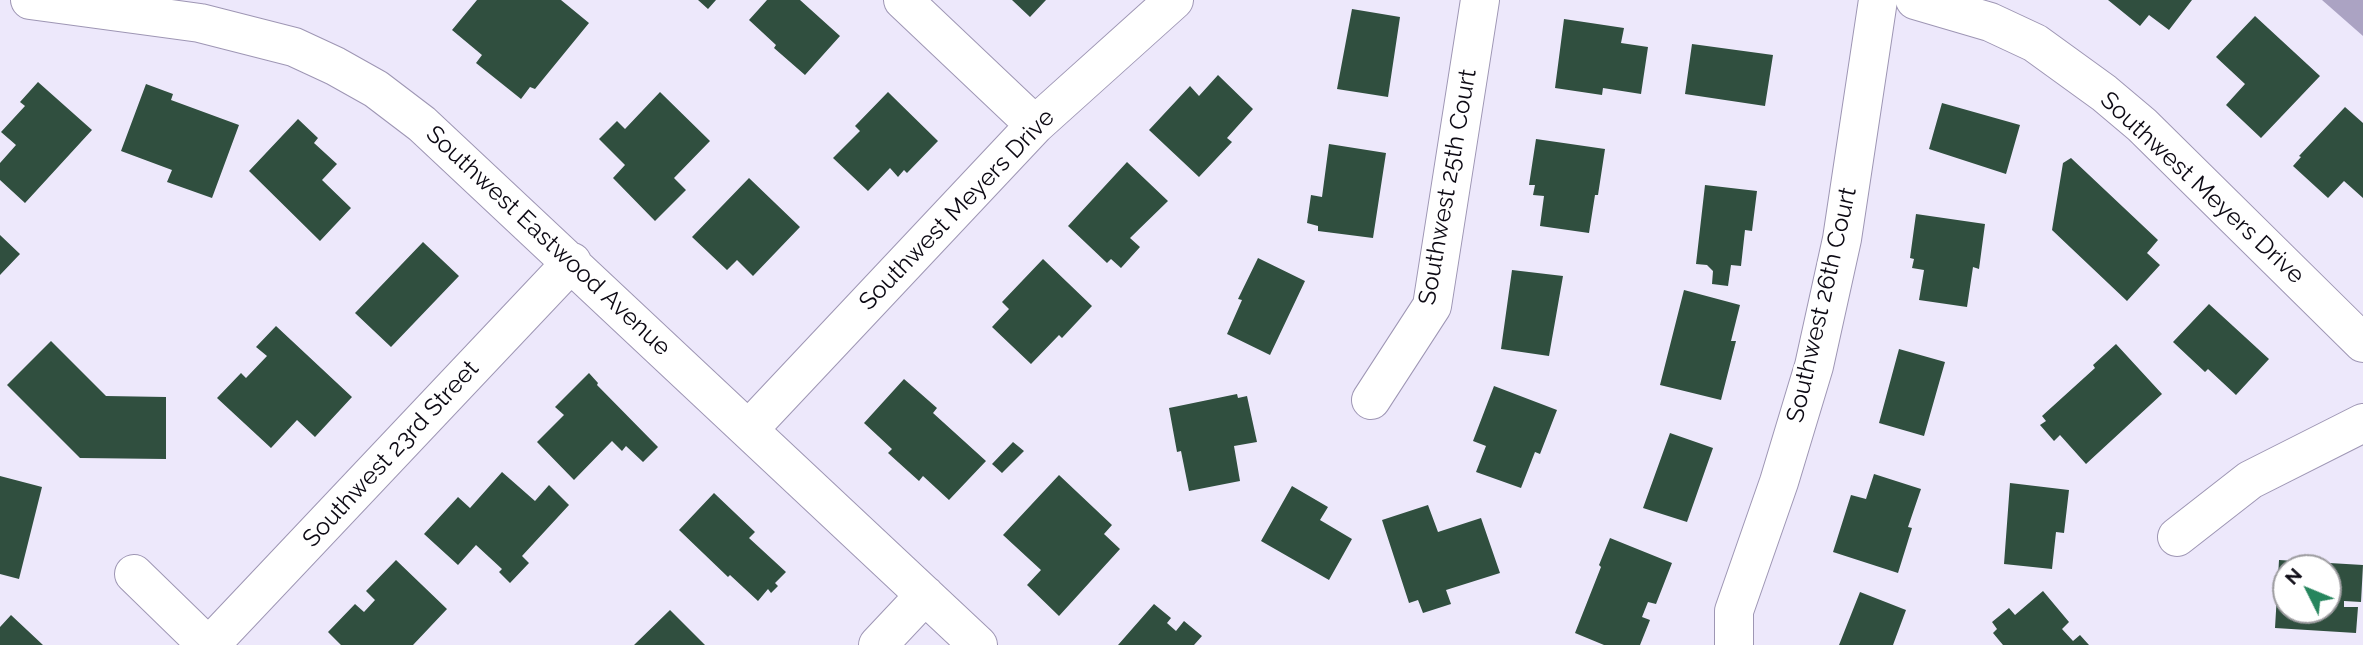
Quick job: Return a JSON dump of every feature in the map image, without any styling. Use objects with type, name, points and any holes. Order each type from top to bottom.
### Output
[{"type":"street","name":"Southwest Eastwood Avenue","points":[[30,0],[124,6],[200,23],[293,47],[376,89],[422,124],[572,262],[978,645]]},
{"type":"street","points":[[903,0],[1035,125]]},
{"type":"street","name":"Southwest Meyers Drive","points":[[749,429],[1035,125],[1174,0]]},
{"type":"street","name":"Southwest 25th Court","points":[[1371,400],[1432,306],[1480,0]]},
{"type":"street","name":"Southwest 26th Court","points":[[1734,645],[1734,611],[1779,482],[1816,353],[1842,239],[1878,0]]},
{"type":"street","name":"Southwest Meyers Drive","points":[[1915,0],[1990,22],[2035,43],[2104,93],[2142,125],[2363,342]]},
{"type":"street","name":"Southwest 23rd Street","points":[[134,574],[209,645],[572,262]]},
{"type":"street","points":[[2177,537],[2250,480],[2363,423]]},
{"type":"street","points":[[878,645],[925,595]]},
{"type":"shaded area","points":[[2322,0],[2363,0],[2363,36]]},
{"type":"building","points":[[477,0],[561,0],[589,23],[535,89],[530,87],[521,99],[476,63],[482,55],[452,30]]},
{"type":"building","points":[[698,0],[716,0],[708,9]]},
{"type":"building","points":[[767,0],[800,0],[840,36],[805,75],[774,48],[776,45],[749,20]]},
{"type":"building","points":[[1012,0],[1046,0],[1030,17]]},
{"type":"building","points":[[2108,0],[2192,0],[2169,30],[2149,15],[2140,26]]},
{"type":"building","points":[[1352,9],[1400,17],[1388,97],[1337,89]]},
{"type":"building","points":[[2255,16],[2320,76],[2261,138],[2226,105],[2245,84],[2216,57]]},
{"type":"building","points":[[1564,19],[1624,28],[1621,43],[1648,47],[1641,94],[1603,88],[1602,95],[1555,88]]},
{"type":"building","points":[[1692,44],[1773,55],[1765,106],[1685,94]]},
{"type":"building","points":[[1218,75],[1253,109],[1227,138],[1232,142],[1199,177],[1149,130],[1190,86],[1199,96]]},
{"type":"building","points":[[38,82],[92,130],[25,203],[0,180],[0,163],[16,145],[1,132],[25,106],[20,102]]},
{"type":"building","points":[[146,84],[173,94],[171,100],[239,125],[212,198],[167,182],[172,170],[121,151]]},
{"type":"building","points":[[660,92],[710,141],[674,178],[686,190],[655,221],[613,178],[625,165],[599,139],[617,121],[625,129]]},
{"type":"building","points":[[888,92],[938,141],[907,173],[904,170],[898,177],[890,168],[868,191],[833,158],[860,131],[855,126]]},
{"type":"building","points":[[1942,103],[2020,125],[2006,174],[1929,149]]},
{"type":"building","points":[[2345,107],[2363,123],[2363,198],[2344,181],[2328,198],[2293,166],[2301,157],[2299,156]]},
{"type":"building","points":[[298,119],[318,138],[314,143],[337,164],[322,180],[351,208],[320,241],[249,171]]},
{"type":"building","points":[[1536,139],[1605,149],[1589,233],[1540,226],[1544,196],[1533,195],[1535,185],[1529,185]]},
{"type":"building","points":[[1329,144],[1386,153],[1373,238],[1318,231],[1318,226],[1307,223],[1311,195],[1322,197]]},
{"type":"building","points":[[2071,158],[2158,240],[2147,253],[2160,265],[2127,301],[2052,230],[2063,163]]},
{"type":"building","points":[[1127,162],[1168,201],[1130,238],[1140,247],[1121,268],[1111,259],[1107,263],[1068,226]]},
{"type":"building","points":[[749,178],[800,227],[753,276],[737,260],[727,270],[692,237]]},
{"type":"building","points":[[1705,185],[1757,191],[1752,231],[1745,230],[1741,266],[1731,265],[1728,286],[1712,284],[1713,271],[1707,265],[1696,264]]},
{"type":"building","points":[[1916,214],[1985,224],[1979,269],[1973,267],[1967,307],[1919,300],[1924,270],[1912,268],[1914,259],[1910,258]]},
{"type":"building","points":[[0,235],[20,254],[0,275]]},
{"type":"building","points":[[423,242],[459,276],[391,347],[355,313]]},
{"type":"building","points":[[1258,258],[1305,281],[1270,355],[1227,334],[1242,300],[1238,299]]},
{"type":"building","points":[[1043,259],[1092,306],[1062,338],[1059,335],[1031,364],[992,327],[1009,309],[1002,302]]},
{"type":"building","points":[[1512,270],[1563,276],[1549,356],[1501,349]]},
{"type":"building","points":[[1684,290],[1740,305],[1731,341],[1736,341],[1721,400],[1660,385]]},
{"type":"building","points":[[2209,304],[2269,359],[2236,395],[2208,369],[2205,372],[2173,342]]},
{"type":"building","points":[[276,326],[352,397],[315,437],[297,420],[271,448],[217,398],[241,373],[246,378],[267,356],[256,347]]},
{"type":"building","points":[[51,341],[106,396],[166,397],[166,459],[80,458],[7,385]]},
{"type":"building","points":[[2116,344],[2162,394],[2086,464],[2060,435],[2054,441],[2040,425],[2046,421],[2042,416],[2095,368],[2093,365]]},
{"type":"building","points":[[1899,349],[1945,362],[1924,436],[1879,423]]},
{"type":"building","points":[[589,373],[597,385],[658,447],[643,462],[626,446],[622,451],[612,441],[574,480],[537,442],[564,415],[555,407]]},
{"type":"building","points":[[904,379],[937,408],[933,413],[986,461],[949,500],[923,476],[919,481],[888,453],[892,449],[864,423]]},
{"type":"building","points":[[1494,386],[1557,410],[1540,454],[1535,452],[1521,488],[1476,472],[1486,446],[1473,441]]},
{"type":"building","points":[[1237,394],[1238,398],[1247,396],[1257,442],[1234,446],[1240,481],[1189,491],[1181,451],[1177,452],[1169,408]]},
{"type":"building","points":[[1670,433],[1713,448],[1687,522],[1643,508]]},
{"type":"building","points":[[1013,442],[1024,451],[1002,473],[992,464]]},
{"type":"building","points":[[502,472],[535,501],[549,485],[569,505],[522,556],[529,563],[510,583],[499,572],[502,569],[476,545],[458,565],[424,534],[458,497],[470,508]]},
{"type":"building","points":[[1874,474],[1921,489],[1908,527],[1912,528],[1898,573],[1833,552],[1851,495],[1866,499]]},
{"type":"building","points":[[1059,475],[1112,525],[1104,534],[1120,549],[1059,616],[1027,585],[1041,570],[1003,535]]},
{"type":"building","points":[[0,476],[42,487],[19,579],[0,574]]},
{"type":"building","points":[[2010,483],[2069,490],[2064,533],[2056,532],[2052,569],[2004,564]]},
{"type":"building","points":[[1292,486],[1328,507],[1320,520],[1352,539],[1329,580],[1261,541]]},
{"type":"building","points":[[714,493],[755,532],[749,538],[786,572],[775,583],[778,586],[771,593],[768,589],[758,601],[730,575],[728,577],[679,530]]},
{"type":"building","points":[[1428,505],[1438,532],[1481,518],[1500,573],[1446,590],[1451,604],[1423,613],[1418,600],[1409,603],[1382,520]]},
{"type":"building","points":[[1610,538],[1672,563],[1656,604],[1648,602],[1642,617],[1650,620],[1640,645],[1604,645],[1575,633]]},
{"type":"building","points":[[396,560],[447,609],[413,645],[341,645],[328,632],[355,604],[364,612],[375,600],[366,591]]},
{"type":"building","points":[[2342,564],[2363,565],[2361,602],[2344,601],[2344,607],[2358,607],[2356,633],[2275,628],[2275,624],[2342,624]]},
{"type":"building","points":[[2043,591],[2069,622],[2062,629],[2073,641],[2080,635],[2089,645],[2003,645],[1993,633],[1997,629],[1992,622],[2009,608],[2015,615]]},
{"type":"building","points":[[1860,592],[1906,610],[1893,645],[1839,645]]},
{"type":"building","points":[[1154,604],[1171,618],[1167,623],[1176,631],[1184,621],[1202,636],[1194,645],[1118,645]]},
{"type":"building","points":[[670,610],[705,645],[634,645]]},
{"type":"building","points":[[11,615],[43,645],[0,645],[0,627]]}]
